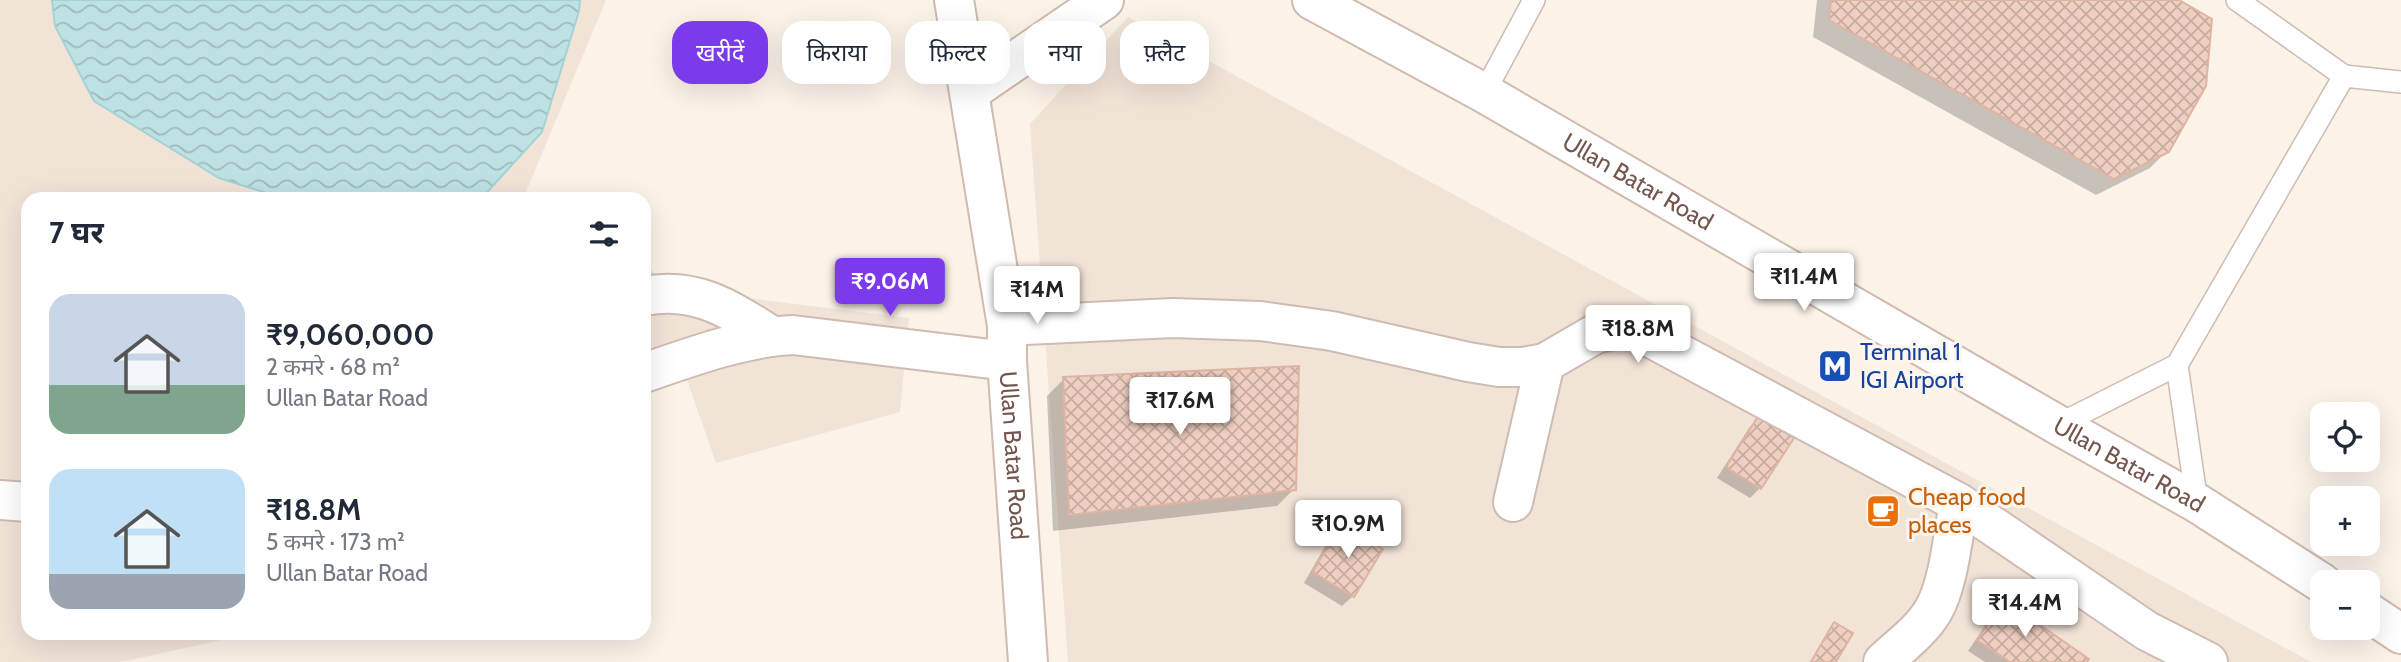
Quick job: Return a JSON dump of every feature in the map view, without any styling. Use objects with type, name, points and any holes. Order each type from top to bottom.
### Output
[{"type":"street","name":"Ullan Batar Road","points":[[954,0],[1007,344],[1028,662]]},
{"type":"street","points":[[970,92],[1104,0]]},
{"type":"street","name":"Ullan Batar Road","points":[[1312,0],[1484,93],[2197,503],[2310,575]]},
{"type":"street","points":[[651,295],[685,294],[706,300],[723,306],[772,336]]},
{"type":"street","points":[[651,370],[679,360],[772,336],[825,337],[878,347],[1007,344],[1173,318],[1260,321],[1332,331],[1468,362],[1499,367],[1523,367],[1545,363],[1595,334],[1622,328],[1637,331],[1959,503],[2147,632],[2207,662]]},
{"type":"street","points":[[1513,502],[1545,363]]},
{"type":"street","points":[[0,500],[21,502]]},
{"type":"street","points":[[1883,662],[1922,626],[1934,610],[1943,590],[1959,503]]},
{"type":"street","points":[[2380,620],[2401,634]]},
{"type":"lane","points":[[1484,93],[1534,0]]},
{"type":"lane","points":[[2237,0],[2344,76],[2401,82]]},
{"type":"lane","points":[[2058,425],[2177,365],[2344,76]]},
{"type":"lane","points":[[2177,365],[2197,503]]},
{"type":"shaded area","points":[[0,0],[606,0],[526,192],[21,192],[21,640],[222,640],[121,662],[0,662]]},
{"type":"shaded area","points":[[1120,26],[1120,84],[1209,84],[1209,61],[2311,662],[1068,662],[1030,124],[1067,84],[1106,84],[1106,41]]},
{"type":"shaded area","points":[[651,269],[664,288],[909,318],[900,412],[716,463],[686,377],[651,390]]},
{"type":"water","points":[[52,0],[580,0],[542,132],[487,192],[264,192],[219,178],[94,101],[55,26]]},
{"type":"building","points":[[1831,0],[2179,0],[2212,19],[2206,86],[2169,152],[2114,179],[1829,20]]},
{"type":"building","points":[[1299,366],[1296,490],[1069,515],[1063,377]]},
{"type":"building","points":[[1759,415],[1794,438],[1761,489],[1726,467]]},
{"type":"building","points":[[1341,524],[1383,549],[1354,597],[1313,572]]},
{"type":"building","points":[[2004,600],[2089,659],[2087,662],[2010,662],[1977,640]]},
{"type":"building","points":[[1834,622],[1853,633],[1836,662],[1811,662]]},
{"type":"place","name":"Terminal 1 IGI Airport","points":[[1835,366]]},
{"type":"place","name":"Cheap food places","points":[[1883,511]]}]
